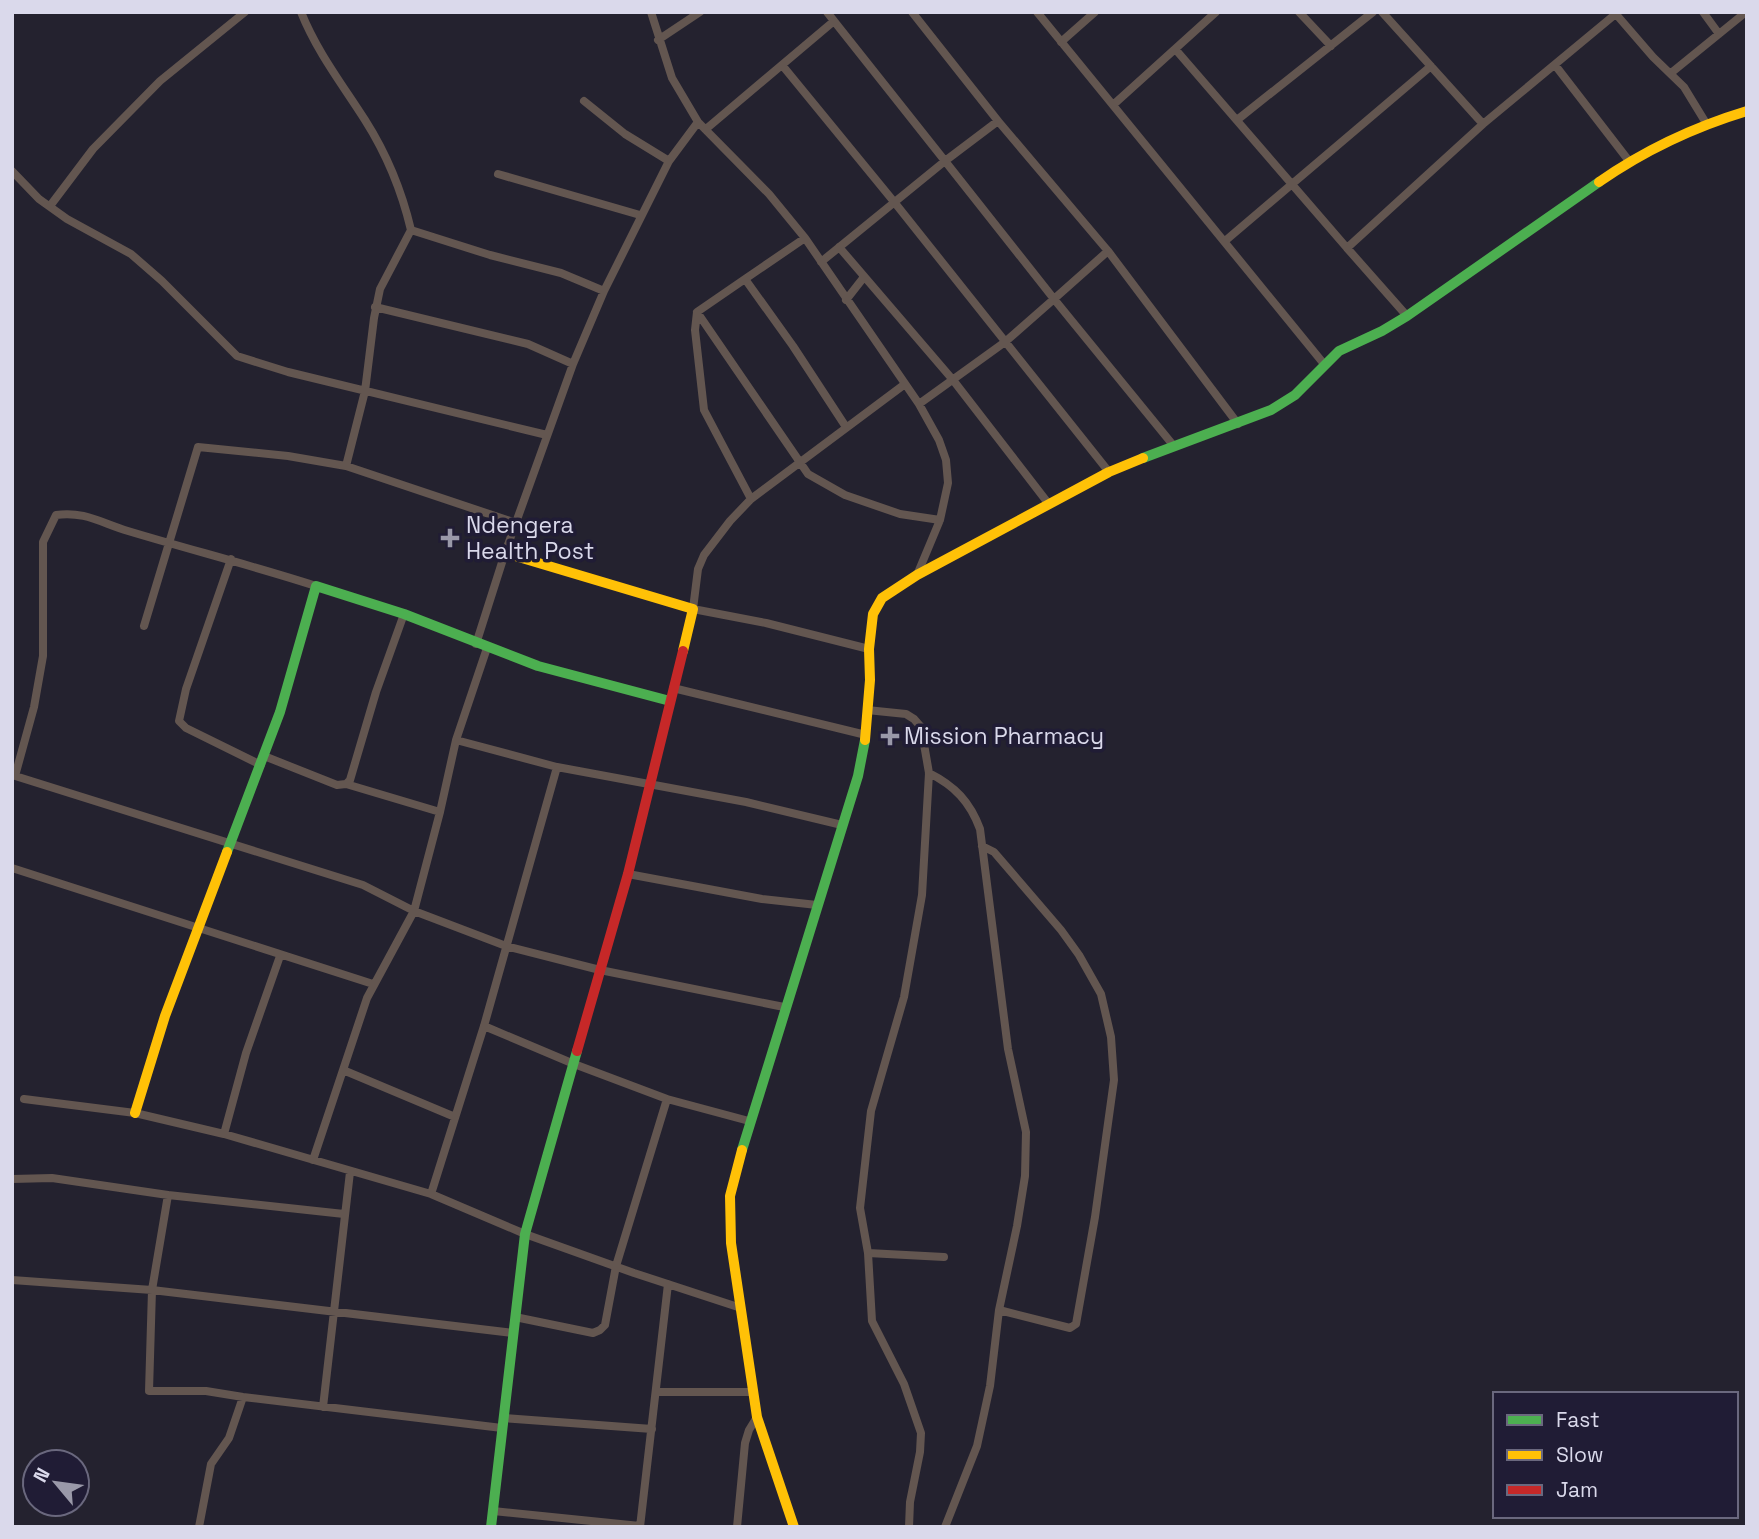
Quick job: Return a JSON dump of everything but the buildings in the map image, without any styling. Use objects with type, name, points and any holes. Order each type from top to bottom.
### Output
[{"type":"street","points":[[50,206],[93,149],[160,81],[245,12]]},
{"type":"street","points":[[302,12],[324,59],[372,132],[404,200],[411,230],[380,289],[365,391],[346,466]]},
{"type":"street","points":[[651,12],[672,78],[698,122],[769,194],[805,238],[919,404],[939,440],[946,460],[948,483],[940,520],[918,575]]},
{"type":"street","points":[[658,40],[700,12]]},
{"type":"street","points":[[827,12],[1173,445]]},
{"type":"street","points":[[912,12],[998,121],[1108,251],[1238,424]]},
{"type":"street","points":[[1037,12],[1324,364]]},
{"type":"street","points":[[1061,42],[1095,12]]},
{"type":"street","points":[[1113,105],[1216,12]]},
{"type":"street","points":[[1299,12],[1331,46]]},
{"type":"street","points":[[1237,120],[1373,12]]},
{"type":"street","points":[[1382,12],[1483,124]]},
{"type":"street","points":[[1703,12],[1719,34]]},
{"type":"street","points":[[1671,73],[1746,12]]},
{"type":"street","points":[[1347,248],[1483,124],[1616,13],[1653,57],[1684,88],[1706,123]]},
{"type":"street","points":[[706,129],[834,21]]},
{"type":"street","points":[[1176,50],[1407,316]]},
{"type":"street","points":[[782,65],[1109,472]]},
{"type":"street","points":[[1555,65],[1629,161]]},
{"type":"street","points":[[1225,241],[1431,66]]},
{"type":"street","points":[[584,101],[625,134],[669,161]]},
{"type":"street","points":[[794,1527],[757,1417],[752,1392],[731,1243],[730,1196],[749,1121],[858,776],[866,735],[871,623],[877,605],[891,591],[918,575],[1109,472],[1173,445],[1271,410],[1294,395],[1339,351],[1407,316],[1629,161],[1706,123],[1747,111]]},
{"type":"street","points":[[821,262],[998,121]]},
{"type":"street","points":[[313,1160],[373,985],[414,911],[505,553],[573,364],[640,215],[669,161],[698,122]]},
{"type":"street","points":[[12,171],[19,180],[67,219],[131,254],[237,356],[365,391],[547,435]]},
{"type":"street","points":[[498,174],[640,215]]},
{"type":"street","points":[[411,230],[489,255],[561,273],[604,291]]},
{"type":"street","points":[[751,499],[704,410],[695,330],[697,312],[805,238]]},
{"type":"street","points":[[839,247],[953,380],[1048,503]]},
{"type":"street","points":[[919,404],[1005,342],[1108,251]]},
{"type":"street","points":[[846,300],[864,277]]},
{"type":"street","points":[[745,279],[846,427]]},
{"type":"street","points":[[376,307],[528,344],[573,364]]},
{"type":"street","points":[[697,312],[799,462],[816,480],[845,495],[900,514],[940,520]]},
{"type":"street","points":[[491,1527],[526,1234],[628,874],[693,609],[698,569],[704,555],[751,499],[905,384]]},
{"type":"street","points":[[144,626],[198,447],[288,456],[346,466],[516,523]]},
{"type":"street","points":[[670,701],[538,666],[404,614],[231,559],[128,531],[75,513],[56,515],[43,542],[43,656],[34,707],[13,775],[363,885],[414,911],[506,946],[600,970],[784,1007]]},
{"type":"street","points":[[505,553],[693,609],[766,623],[869,649]]},
{"type":"street","points":[[231,559],[186,689],[179,721],[186,729],[262,761],[337,785],[346,784],[440,812]]},
{"type":"street","points":[[135,1113],[165,1016],[262,761],[316,586]]},
{"type":"street","points":[[346,784],[350,780],[376,692],[404,614]]},
{"type":"street","points":[[673,688],[866,735]]},
{"type":"street","points":[[867,710],[906,714],[914,719],[921,727],[929,774],[922,895],[907,984],[871,1111],[860,1208],[868,1254],[872,1321],[904,1384],[921,1433],[910,1502],[909,1527]]},
{"type":"street","points":[[456,740],[557,767],[746,802],[842,825]]},
{"type":"street","points":[[431,1194],[484,1026],[557,767]]},
{"type":"street","points":[[929,774],[948,783],[973,812],[982,846],[1008,1049],[1026,1132],[1025,1176],[999,1310],[990,1386],[978,1446],[945,1527]]},
{"type":"street","points":[[982,846],[994,852],[1079,955],[1101,994],[1111,1037],[1114,1080],[1095,1217],[1076,1324],[1070,1328],[999,1310]]},
{"type":"street","points":[[12,867],[373,985]]},
{"type":"street","points":[[628,874],[762,899],[817,905]]},
{"type":"street","points":[[224,1133],[246,1053],[280,956]]},
{"type":"street","points":[[484,1026],[574,1064],[667,1098],[749,1121]]},
{"type":"street","points":[[343,1070],[454,1117]]},
{"type":"street","points":[[515,1317],[593,1333],[606,1325],[616,1266],[667,1098]]},
{"type":"street","points":[[24,1099],[135,1113],[224,1133],[431,1194],[526,1234],[741,1308]]},
{"type":"street","points":[[323,1407],[350,1172]]},
{"type":"street","points":[[12,1179],[52,1178],[168,1195],[344,1214]]},
{"type":"street","points":[[168,1195],[152,1290],[149,1391],[206,1391],[323,1407],[502,1423],[652,1429]]},
{"type":"street","points":[[868,1254],[944,1257]]},
{"type":"street","points":[[12,1280],[152,1290],[513,1333]]},
{"type":"street","points":[[493,1511],[640,1526],[668,1284]]},
{"type":"street","points":[[657,1392],[752,1392]]},
{"type":"street","points":[[199,1527],[211,1464],[229,1438],[243,1397]]},
{"type":"street","points":[[737,1527],[745,1443],[757,1417]]},
{"type":"traffic: fast","points":[[1143,458],[1271,410],[1295,395],[1339,351],[1407,316],[1599,182]]},
{"type":"traffic: fast","points":[[227,852],[280,712],[316,586],[404,614],[538,666],[670,701]]},
{"type":"traffic: fast","points":[[742,1150],[858,776],[865,740]]},
{"type":"traffic: fast","points":[[491,1527],[525,1234],[577,1051]]},
{"type":"traffic: slow","points":[[1599,182],[1670,140],[1747,111]]},
{"type":"traffic: slow","points":[[865,740],[873,614],[882,598],[917,575],[1109,472],[1143,458]]},
{"type":"traffic: slow","points":[[505,553],[693,609],[683,651]]},
{"type":"traffic: slow","points":[[135,1113],[165,1016],[227,852]]},
{"type":"traffic: slow","points":[[742,1150],[730,1196],[731,1243],[757,1417],[794,1527]]},
{"type":"traffic: jam","points":[[577,1051],[628,874],[683,651]]},
{"type":"place","name":"Ndengera Health Post","points":[[450,538]]},
{"type":"place","name":"Mission Pharmacy","points":[[890,736]]}]
